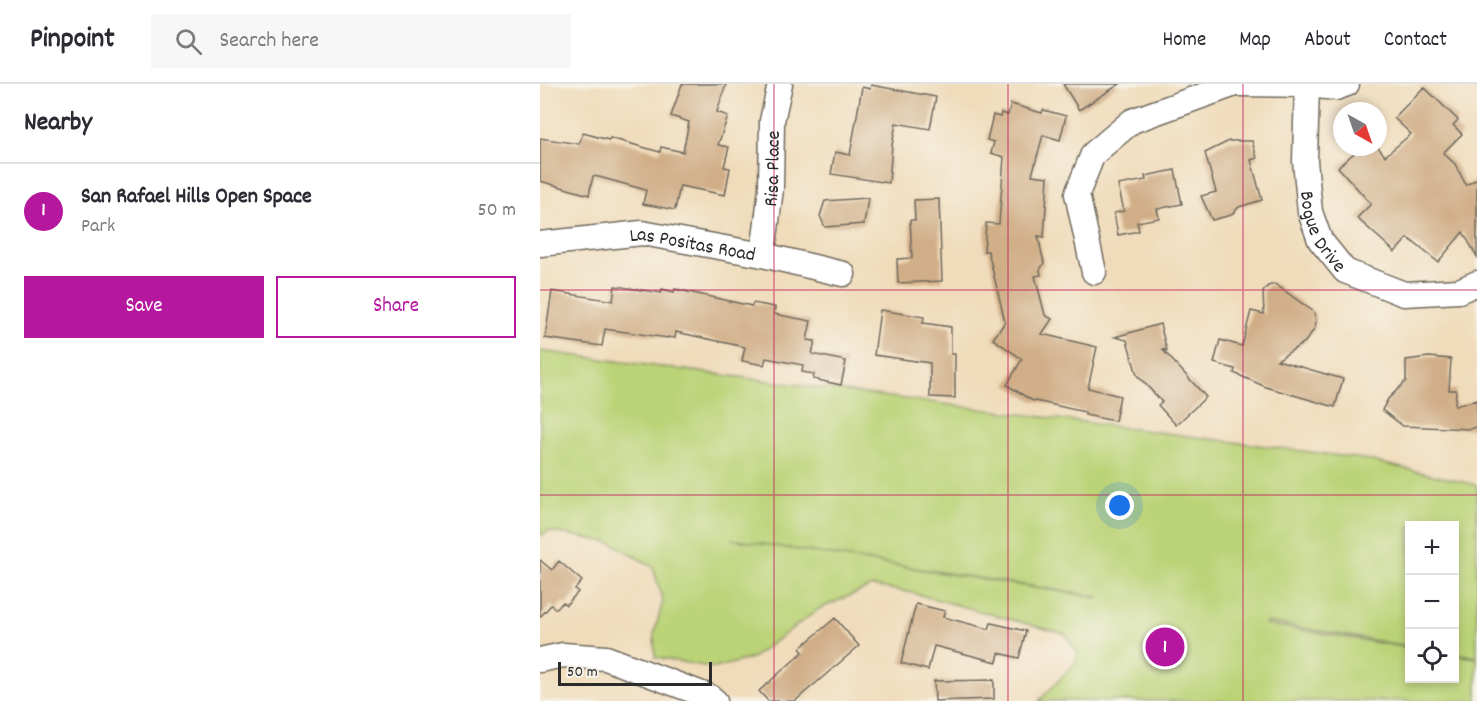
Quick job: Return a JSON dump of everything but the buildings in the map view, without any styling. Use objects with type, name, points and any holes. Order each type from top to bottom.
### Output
[{"type":"street","name":"Risa Place","points":[[764,255],[771,188],[772,120],[780,84]]},
{"type":"street","points":[[1094,272],[1077,194],[1093,154],[1132,121],[1237,84],[1307,85],[1336,88],[1347,84]]},
{"type":"street","name":"Bogue Drive","points":[[1307,85],[1305,161],[1310,212],[1320,240],[1345,271],[1404,294],[1460,291],[1477,283]]},
{"type":"street","name":"Las Positas Road","points":[[540,244],[642,233],[764,255],[843,274]]},
{"type":"street","points":[[540,660],[563,655],[606,658],[710,697],[715,701]]},
{"type":"green space","points":[[540,351],[1363,459],[1477,485],[1477,657],[1459,654],[1459,521],[1405,521],[1405,645],[1267,622],[1265,624],[1405,647],[1405,683],[1459,683],[1459,656],[1477,658],[1477,701],[1039,701],[1074,664],[1078,653],[1065,634],[913,593],[872,586],[819,609],[752,658],[715,668],[655,657],[654,634],[663,601],[653,567],[612,543],[549,531],[540,536]],"holes":[[[731,539],[1100,597],[1099,598]]]},
{"type":"place","name":"San Rafael Hills Open Space","points":[[1165,647]]}]
